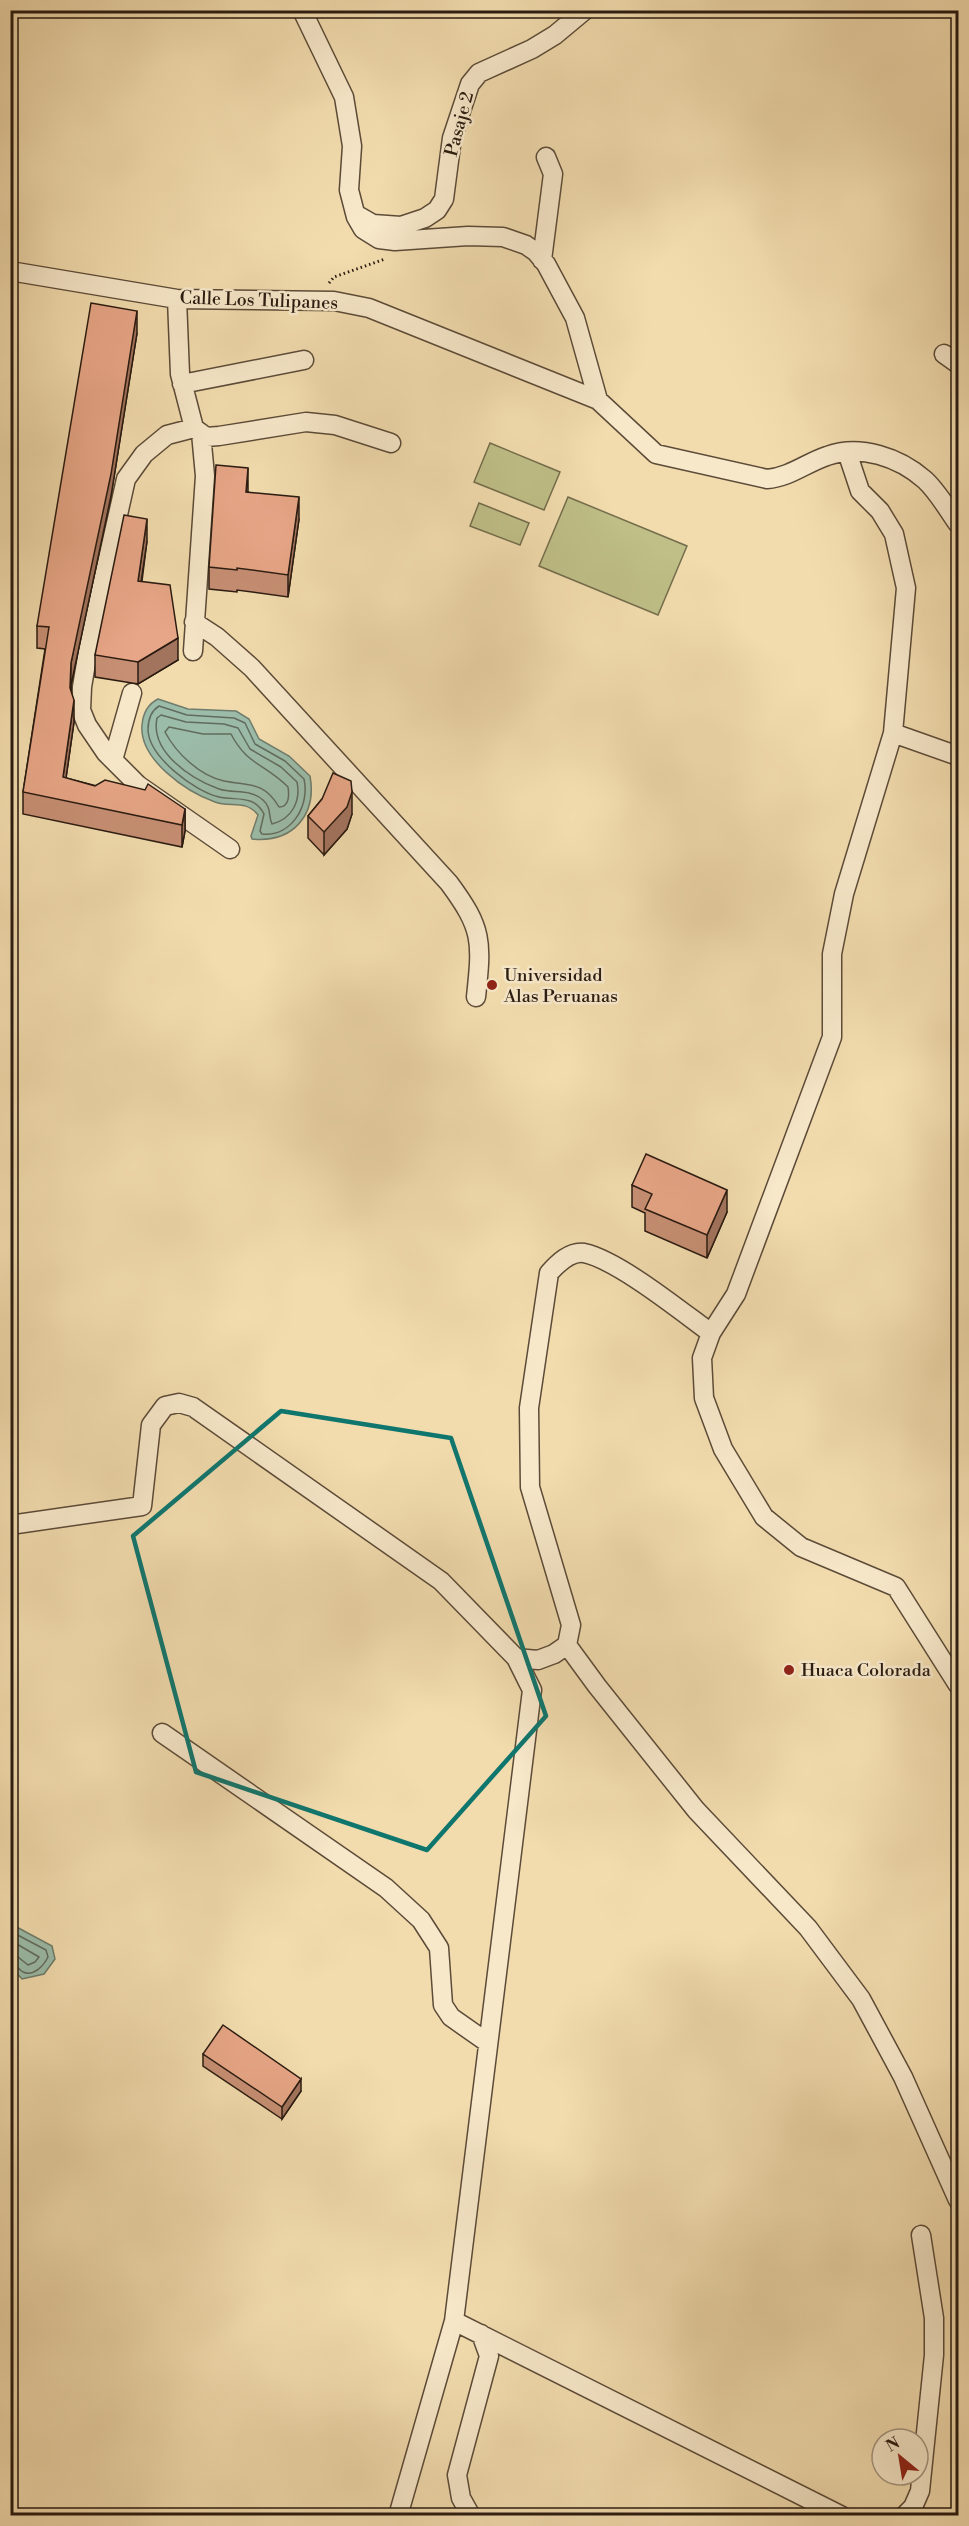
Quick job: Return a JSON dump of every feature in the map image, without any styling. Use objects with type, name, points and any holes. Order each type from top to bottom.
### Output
[{"type":"street","points":[[302,10],[344,97],[352,146],[349,190],[355,213],[363,229],[379,239],[394,241],[468,236],[503,237],[526,245],[542,260],[575,318],[598,400],[656,454],[756,478],[782,478],[826,456],[847,452],[879,454],[924,479],[958,524]]},
{"type":"street","name":"Pasaje 2","points":[[355,213],[373,224],[388,227],[415,222],[436,210],[444,199],[452,138],[470,84],[479,73],[532,49],[555,35],[585,10]]},
{"type":"street","points":[[542,260],[554,174],[546,157]]},
{"type":"street","name":"Calle Los Tulipanes","points":[[10,271],[177,299],[312,300],[369,308],[598,400]]},
{"type":"street","points":[[177,299],[182,384],[197,430],[205,476],[192,651]]},
{"type":"street","points":[[182,384],[304,360]]},
{"type":"street","points":[[230,849],[138,785],[114,760],[87,725],[81,710],[82,687],[90,639],[126,479],[144,454],[167,435],[197,430],[206,437],[306,422],[320,422],[391,443]]},
{"type":"street","points":[[847,452],[860,491],[880,512],[894,534],[906,588],[893,733],[844,894],[832,954],[832,1037],[736,1294],[711,1333],[702,1358],[704,1398],[723,1449],[764,1517],[801,1547],[896,1587],[958,1685]]},
{"type":"street","points":[[194,622],[217,637],[252,668],[449,883],[468,909],[477,928],[481,947],[476,997]]},
{"type":"street","points":[[114,760],[132,693]]},
{"type":"street","points":[[893,733],[958,756]]},
{"type":"street","points":[[516,1658],[538,1660],[554,1654],[567,1645],[571,1625],[530,1487],[529,1408],[549,1273],[562,1258],[583,1253],[623,1271],[711,1333]]},
{"type":"street","points":[[10,1525],[142,1506],[150,1425],[165,1406],[179,1403],[193,1407],[441,1581],[516,1658],[532,1690],[454,2321],[398,2516]]},
{"type":"street","points":[[567,1645],[696,1810],[808,1928],[861,1999],[903,2077],[958,2200]]},
{"type":"street","points":[[162,1733],[386,1888],[421,1920],[439,1948],[444,2005],[451,2018],[488,2043]]},
{"type":"street","points":[[904,2516],[913,2507],[920,2491],[934,2355],[934,2318],[921,2235]]},
{"type":"street","points":[[454,2321],[842,2516]]},
{"type":"street","points":[[471,2516],[460,2498],[457,2475],[489,2356],[481,2334]]},
{"type":"path","points":[[312,300],[334,277],[393,256]]},
{"type":"highlighted area","points":[[281,1411],[451,1438],[546,1716],[427,1850],[196,1772],[133,1536]]},
{"type":"green space","points":[[490,443],[560,472],[544,510],[474,482]]},
{"type":"green space","points":[[568,497],[687,546],[658,615],[539,566]]},
{"type":"green space","points":[[479,503],[529,523],[520,545],[470,526]]},
{"type":"water","points":[[158,699],[188,709],[236,711],[249,719],[259,739],[289,756],[310,776],[310,803],[299,824],[279,836],[252,839],[258,815],[253,810],[243,805],[215,802],[191,791],[167,773],[156,762],[143,738],[142,725],[145,713]]},
{"type":"water","points":[[11,1924],[52,1946],[55,1959],[44,1974],[22,1979],[11,1967]]},
{"type":"building","points":[[91,303],[137,311],[111,474],[71,663],[70,688],[74,700],[63,777],[95,786],[105,780],[145,790],[148,784],[185,809],[182,825],[23,792],[49,627],[37,626]]},
{"type":"building","points":[[216,465],[248,468],[246,492],[299,497],[288,575],[237,568],[237,570],[209,567]]},
{"type":"building","points":[[124,515],[147,519],[138,581],[170,585],[178,638],[138,662],[95,655]]},
{"type":"building","points":[[333,773],[351,781],[352,792],[347,807],[324,832],[308,816],[322,799]]},
{"type":"building","points":[[646,1154],[727,1190],[707,1235],[645,1209],[652,1194],[632,1185]]},
{"type":"building","points":[[223,2025],[301,2079],[282,2107],[203,2054]]},
{"type":"place","name":"Universidad Alas Peruanas","points":[[492,985]]},
{"type":"place","name":"Huaca Colorada","points":[[789,1670]]}]
